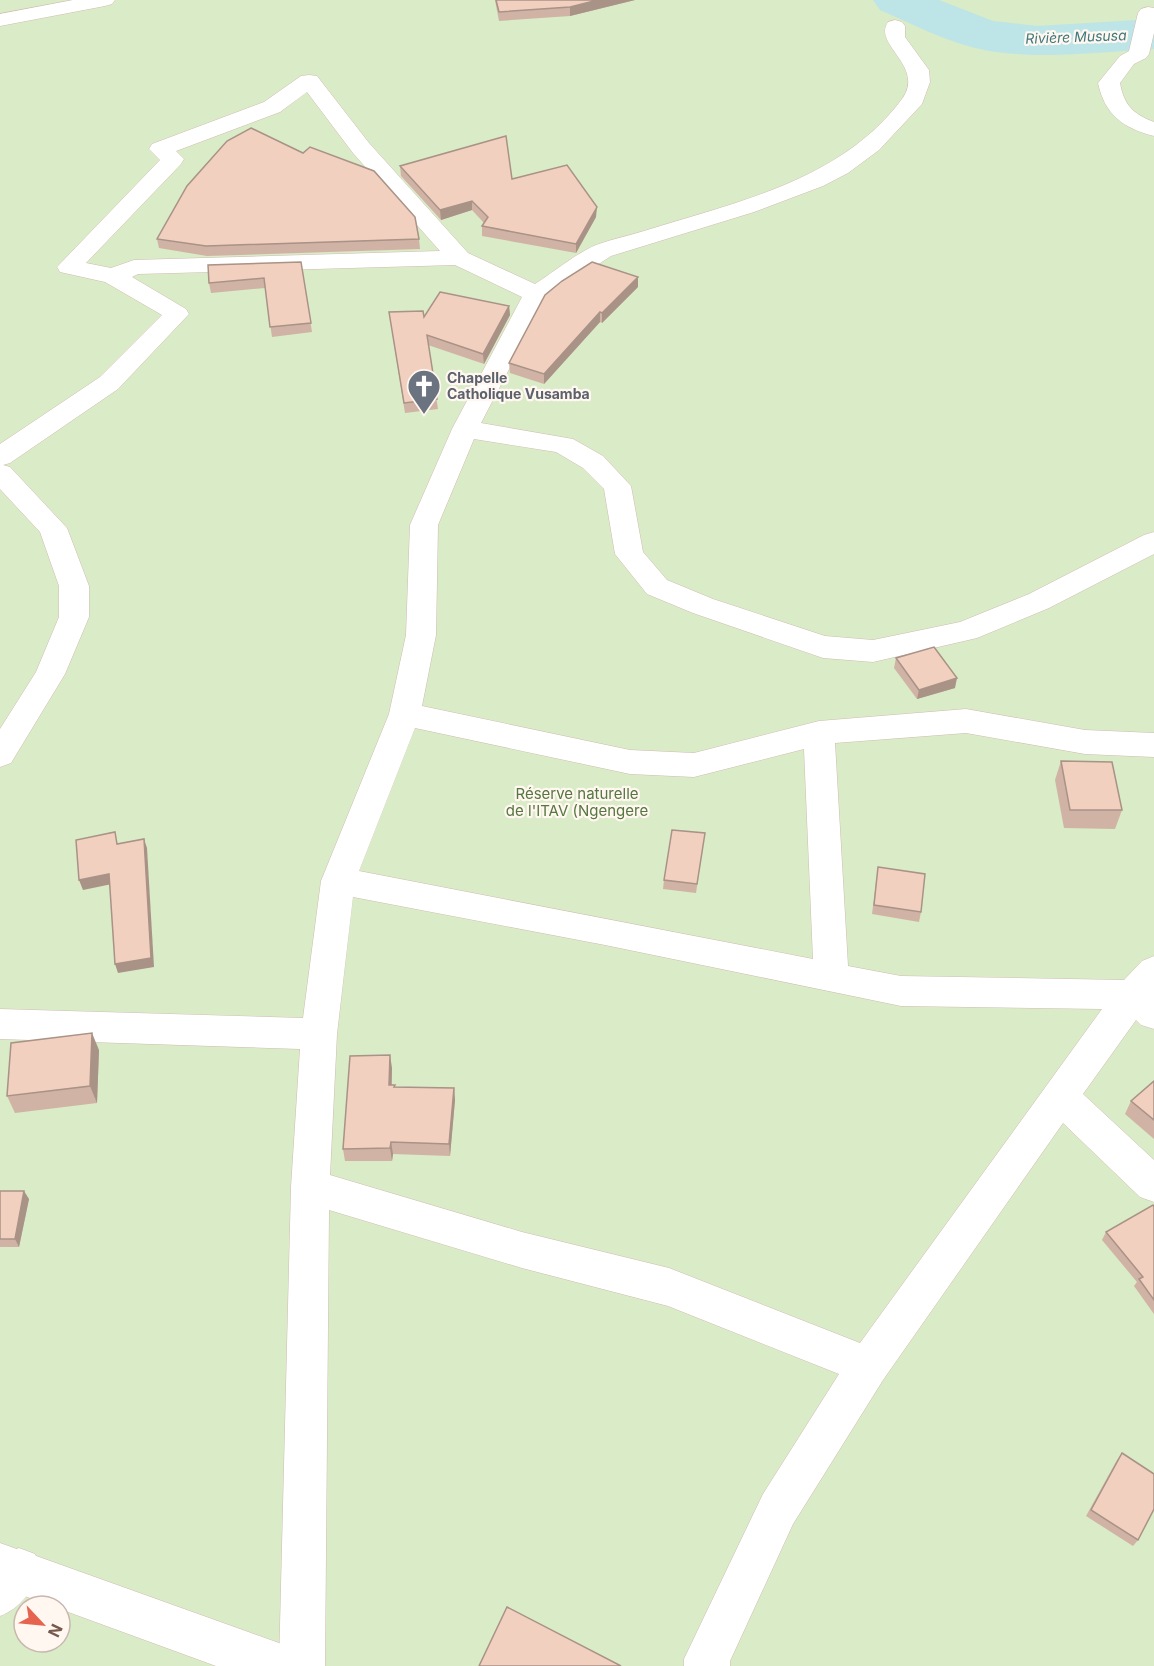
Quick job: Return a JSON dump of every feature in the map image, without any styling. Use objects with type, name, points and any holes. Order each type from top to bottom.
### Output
[{"type":"street","points":[[0,20],[105,0]]},
{"type":"street","points":[[302,1666],[310,1187],[318,1034],[338,881],[405,714],[421,635],[424,525],[465,429],[536,294],[603,251],[746,207],[815,181],[840,168],[871,145],[914,99],[919,82],[918,70],[895,37],[895,26]]},
{"type":"street","points":[[1145,27],[1139,54],[1127,60],[1109,83],[1111,99],[1124,118],[1154,129]]},
{"type":"street","points":[[0,457],[109,383],[177,314],[113,276],[69,267],[173,159],[160,149],[272,107],[309,81],[361,148],[459,258],[536,294]]},
{"type":"street","points":[[113,276],[134,267],[459,258]]},
{"type":"street","points":[[465,429],[563,445],[593,462],[617,486],[629,554],[657,587],[762,628],[824,647],[873,651],[966,631],[1039,601],[1154,542]]},
{"type":"street","points":[[0,472],[53,528],[74,586],[74,617],[50,674],[0,755]]},
{"type":"street","points":[[405,714],[630,762],[694,765],[819,733],[966,721],[1085,742],[1154,745]]},
{"type":"street","points":[[819,733],[831,977]]},
{"type":"street","points":[[338,881],[605,931],[902,991],[1147,993]]},
{"type":"street","points":[[707,1666],[707,1659],[778,1509],[868,1366],[1061,1097],[1147,993]]},
{"type":"street","points":[[0,1024],[318,1034]]},
{"type":"street","points":[[1061,1097],[1154,1185]]},
{"type":"street","points":[[310,1187],[522,1251],[669,1287],[868,1366]]},
{"type":"street","points":[[6,1576],[279,1666]]},
{"type":"green space","name":"Réserve naturelle de l'ITAV (Ngengere","points":[[0,0],[1154,0],[1154,1666],[0,1666]]},
{"type":"building","points":[[496,0],[598,0],[570,7],[499,12]]},
{"type":"building","points":[[251,128],[303,153],[310,147],[374,171],[415,217],[419,239],[206,246],[157,239],[187,186],[227,141]]},
{"type":"building","points":[[506,136],[512,179],[567,165],[597,207],[576,244],[482,226],[488,217],[472,201],[440,210],[400,166]]},
{"type":"building","points":[[301,262],[311,323],[270,327],[264,278],[209,283],[208,265]]},
{"type":"building","points":[[592,262],[638,277],[602,313],[600,312],[544,374],[509,363],[545,295]]},
{"type":"building","points":[[440,292],[509,306],[483,354],[427,335],[437,399],[404,403],[389,312],[423,311],[424,317]]},
{"type":"building","points":[[934,647],[957,678],[919,690],[896,658]]},
{"type":"building","points":[[1061,761],[1112,762],[1122,810],[1070,810]]},
{"type":"building","points":[[672,830],[705,833],[697,884],[664,880]]},
{"type":"building","points":[[115,832],[117,844],[144,839],[151,958],[115,964],[109,874],[79,880],[76,840]]},
{"type":"building","points":[[878,867],[925,874],[921,912],[874,905]]},
{"type":"building","points":[[92,1033],[90,1086],[7,1096],[11,1043]]},
{"type":"building","points":[[390,1055],[389,1085],[454,1088],[449,1144],[391,1142],[390,1148],[343,1149],[350,1056]]},
{"type":"building","points":[[1154,1081],[1154,1120],[1131,1101]]},
{"type":"building","points":[[0,1191],[24,1191],[15,1239],[0,1239]]},
{"type":"building","points":[[1153,1205],[1154,1300],[1139,1279],[1143,1277],[1106,1232]]},
{"type":"building","points":[[1122,1453],[1154,1474],[1154,1509],[1138,1540],[1091,1510]]},
{"type":"building","points":[[507,1607],[621,1666],[479,1666]]},
{"type":"waterway","name":"Rivière Mususa","points":[[897,0],[984,35],[1037,41],[1154,34]]},
{"type":"place","name":"Chapelle Catholique Vusamba","points":[[424,415]]}]
